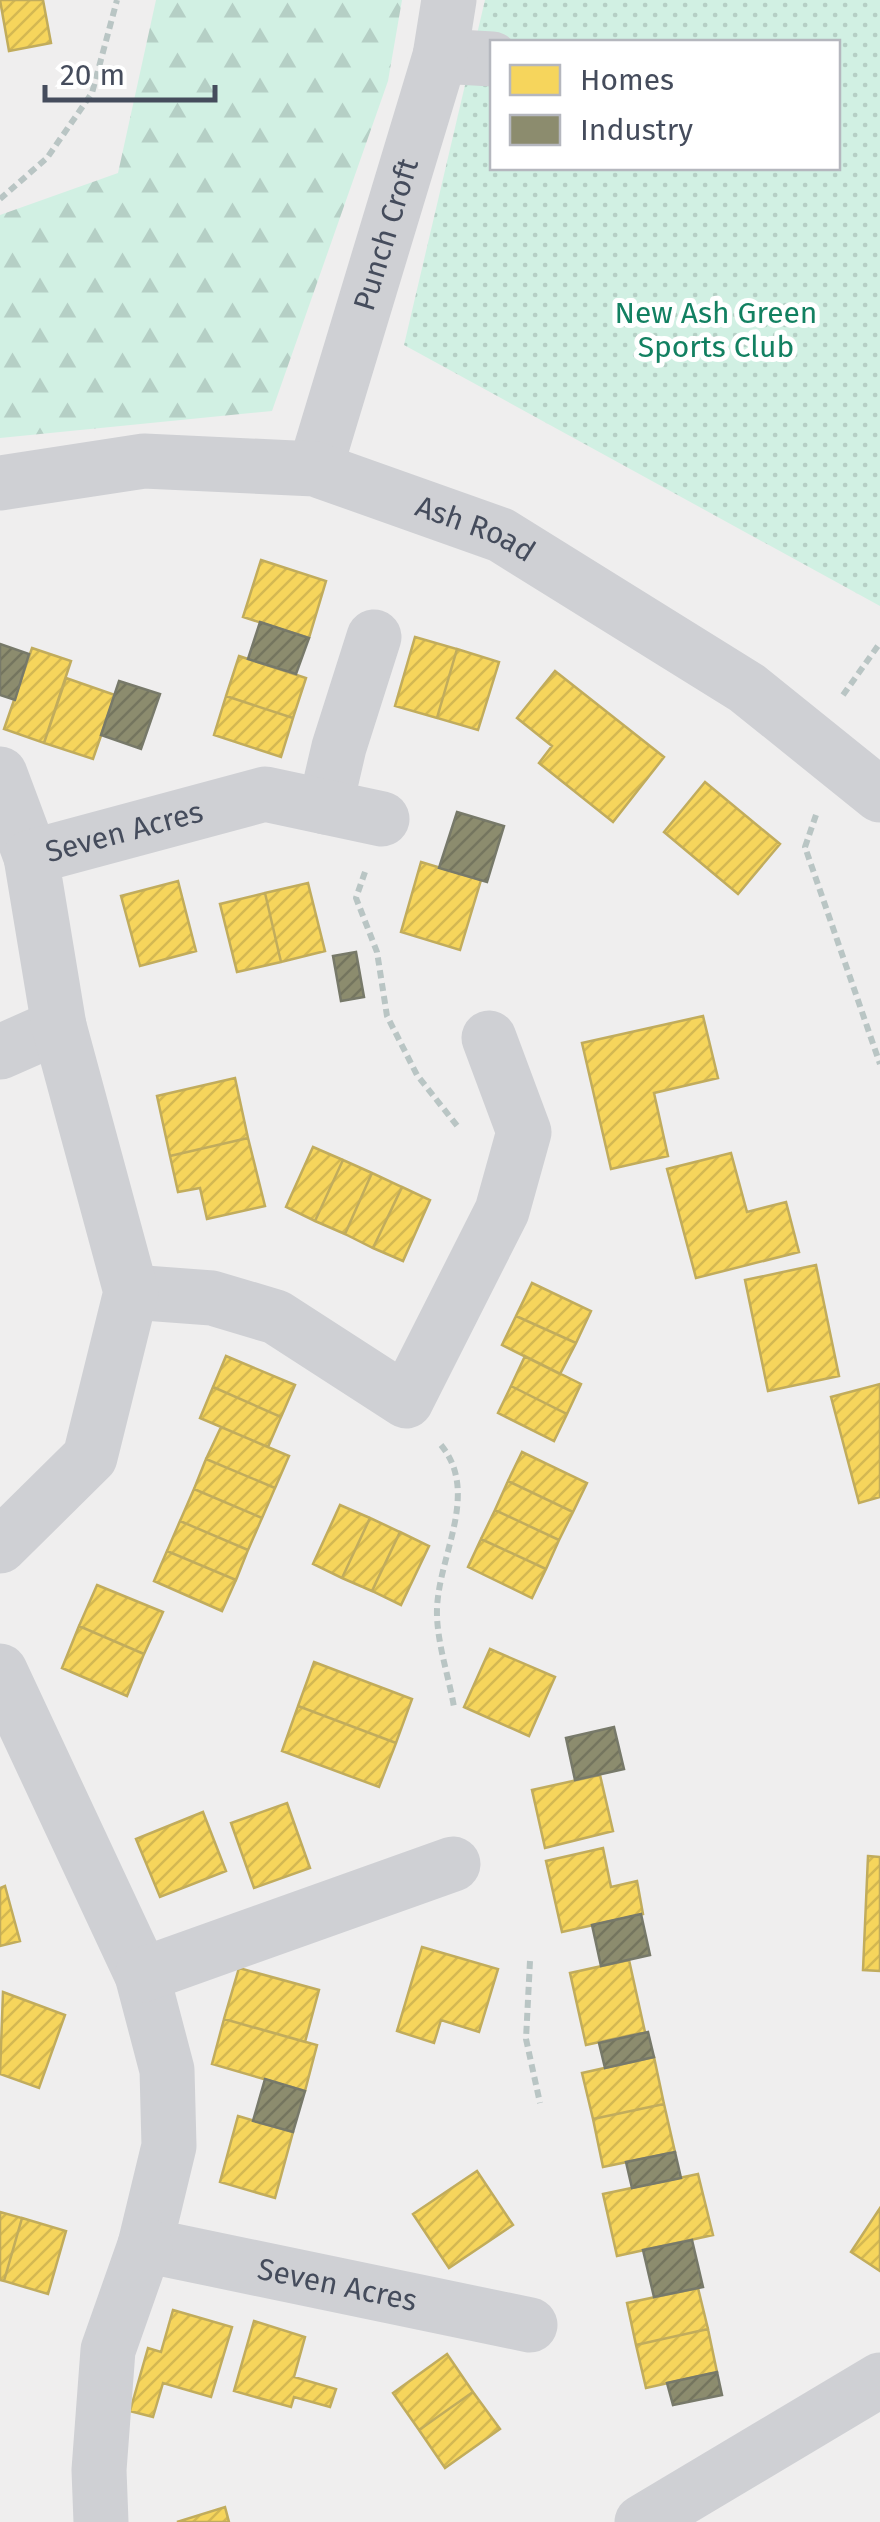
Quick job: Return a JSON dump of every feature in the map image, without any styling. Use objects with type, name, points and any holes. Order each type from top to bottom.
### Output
[{"type":"street","name":"Punch Croft","points":[[315,468],[466,57],[448,0]]},
{"type":"street","name":"Ash Road","points":[[0,483],[144,461],[315,468],[502,535],[747,688],[880,796]]},
{"type":"street","points":[[325,807],[339,747],[374,638]]},
{"type":"street","points":[[0,774],[31,857]]},
{"type":"street","name":"Seven Acres","points":[[0,1546],[90,1457],[131,1292],[59,1026],[31,857],[265,794],[382,819]]},
{"type":"street","points":[[0,1052],[59,1026]]},
{"type":"street","points":[[131,1292],[212,1298],[276,1317],[406,1401],[502,1211],[524,1132],[489,1038]]},
{"type":"street","points":[[0,1671],[142,1975],[167,2070],[169,2146],[146,2246],[108,2350],[99,2470],[101,2522]]},
{"type":"street","points":[[142,1975],[453,1864]]},
{"type":"street","name":"Seven Acres","points":[[146,2246],[530,2325]]},
{"type":"street","points":[[642,2522],[880,2380]]},
{"type":"path","points":[[0,198],[47,158],[92,93],[117,0]]},
{"type":"path","points":[[835,758],[805,848],[880,1064]]},
{"type":"path","points":[[382,819],[356,898],[377,952],[387,1016],[417,1074],[463,1134]]},
{"type":"path","points":[[406,1401],[450,1456],[460,1500],[444,1558],[437,1616],[454,1708]]},
{"type":"path","points":[[530,1961],[526,2039],[540,2103]]},
{"type":"green space","points":[[156,0],[402,0],[388,81],[272,411],[0,438],[0,215],[118,173]]},
{"type":"green space","name":"New Ash Green Sports Club","points":[[485,0],[880,0],[880,606],[404,345]]},
{"type":"building: Homes","points":[[0,0],[43,0],[51,43],[9,51]]},
{"type":"building: Homes","points":[[261,560],[326,581],[309,638],[243,617]]},
{"type":"building: Homes","points":[[415,637],[457,649],[437,718],[395,706]]},
{"type":"building: Homes","points":[[32,648],[71,661],[44,743],[4,729]]},
{"type":"building: Homes","points":[[457,649],[499,662],[478,730],[437,718]]},
{"type":"building: Homes","points":[[239,656],[306,678],[293,718],[226,696]]},
{"type":"building: Homes","points":[[555,671],[664,757],[613,822],[539,763],[552,746],[517,718]]},
{"type":"building: Homes","points":[[66,678],[115,695],[93,759],[44,743]]},
{"type":"building: Homes","points":[[226,696],[293,718],[281,757],[214,735]]},
{"type":"building: Homes","points":[[705,782],[780,844],[738,894],[664,832]]},
{"type":"building: Homes","points":[[421,862],[481,880],[460,950],[401,932]]},
{"type":"building: Homes","points":[[178,881],[196,951],[140,966],[121,896]]},
{"type":"building: Homes","points":[[308,883],[325,951],[281,962],[265,893]]},
{"type":"building: Homes","points":[[265,893],[281,962],[237,972],[220,904]]},
{"type":"building: Homes","points":[[703,1016],[718,1078],[654,1093],[668,1156],[611,1169],[582,1043]]},
{"type":"building: Homes","points":[[235,1078],[248,1138],[170,1156],[157,1096]]},
{"type":"building: Homes","points":[[248,1138],[265,1206],[207,1219],[200,1188],[178,1192],[170,1156]]},
{"type":"building: Homes","points":[[313,1147],[343,1160],[315,1221],[286,1207]]},
{"type":"building: Homes","points":[[731,1153],[747,1212],[786,1202],[799,1252],[696,1278],[667,1169]]},
{"type":"building: Homes","points":[[343,1160],[372,1173],[345,1234],[315,1221]]},
{"type":"building: Homes","points":[[372,1173],[402,1187],[373,1248],[345,1234]]},
{"type":"building: Homes","points":[[402,1187],[430,1200],[403,1261],[373,1248]]},
{"type":"building: Homes","points":[[816,1265],[839,1376],[768,1391],[745,1280]]},
{"type":"building: Homes","points":[[532,1283],[591,1311],[576,1343],[516,1316]]},
{"type":"building: Homes","points":[[516,1316],[576,1343],[560,1374],[502,1345]]},
{"type":"building: Homes","points":[[226,1356],[295,1385],[281,1417],[213,1387]]},
{"type":"building: Homes","points":[[525,1356],[581,1384],[567,1414],[511,1386]]},
{"type":"building: Homes","points":[[880,1384],[880,1497],[859,1503],[831,1397]]},
{"type":"building: Homes","points":[[511,1386],[567,1414],[554,1441],[498,1413]]},
{"type":"building: Homes","points":[[213,1387],[281,1417],[268,1447],[200,1418]]},
{"type":"building: Homes","points":[[221,1427],[289,1456],[275,1488],[206,1459]]},
{"type":"building: Homes","points":[[522,1452],[587,1483],[573,1512],[508,1481]]},
{"type":"building: Homes","points":[[206,1459],[275,1488],[262,1518],[194,1489]]},
{"type":"building: Homes","points":[[508,1481],[573,1512],[559,1540],[495,1510]]},
{"type":"building: Homes","points":[[194,1489],[262,1518],[248,1550],[180,1521]]},
{"type":"building: Homes","points":[[340,1505],[370,1518],[342,1578],[313,1564]]},
{"type":"building: Homes","points":[[495,1510],[559,1540],[546,1569],[481,1539]]},
{"type":"building: Homes","points":[[370,1518],[400,1532],[372,1591],[342,1578]]},
{"type":"building: Homes","points":[[180,1521],[248,1550],[236,1580],[167,1551]]},
{"type":"building: Homes","points":[[400,1532],[429,1546],[401,1605],[372,1591]]},
{"type":"building: Homes","points":[[481,1539],[546,1569],[532,1598],[468,1567]]},
{"type":"building: Homes","points":[[167,1551],[236,1580],[222,1611],[154,1581]]},
{"type":"building: Homes","points":[[97,1585],[163,1612],[144,1654],[79,1626]]},
{"type":"building: Homes","points":[[79,1626],[144,1654],[127,1696],[62,1668]]},
{"type":"building: Homes","points":[[490,1649],[555,1677],[529,1736],[464,1707]]},
{"type":"building: Homes","points":[[314,1662],[412,1699],[396,1743],[298,1706]]},
{"type":"building: Homes","points":[[298,1706],[396,1743],[379,1787],[282,1751]]},
{"type":"building: Homes","points":[[600,1775],[613,1831],[545,1848],[532,1790]]},
{"type":"building: Homes","points":[[287,1803],[310,1868],[254,1888],[231,1823]]},
{"type":"building: Homes","points":[[203,1812],[226,1871],[160,1897],[136,1839]]},
{"type":"building: Homes","points":[[603,1848],[611,1887],[637,1881],[643,1914],[562,1932],[546,1861]]},
{"type":"building: Homes","points":[[868,1856],[880,1857],[880,1971],[863,1970]]},
{"type":"building: Homes","points":[[5,1886],[20,1941],[0,1946],[0,1888]]},
{"type":"building: Homes","points":[[422,1947],[498,1969],[479,2032],[441,2020],[434,2043],[397,2031]]},
{"type":"building: Homes","points":[[629,1960],[645,2032],[586,2045],[570,1973]]},
{"type":"building: Homes","points":[[239,1968],[319,1990],[305,2042],[224,2019]]},
{"type":"building: Homes","points":[[3,1992],[65,2015],[39,2088],[0,2074]]},
{"type":"building: Homes","points":[[224,2019],[317,2045],[305,2091],[212,2064]]},
{"type":"building: Homes","points":[[654,2057],[664,2104],[593,2119],[582,2073]]},
{"type":"building: Homes","points":[[664,2104],[675,2152],[603,2167],[593,2119]]},
{"type":"building: Homes","points":[[238,2116],[293,2132],[275,2198],[220,2182]]},
{"type":"building: Homes","points":[[477,2171],[513,2225],[449,2268],[413,2214]]},
{"type":"building: Homes","points":[[698,2174],[713,2235],[617,2256],[603,2194]]},
{"type":"building: Homes","points":[[880,2208],[880,2271],[851,2252]]},
{"type":"building: Homes","points":[[0,2212],[22,2218],[4,2281],[0,2280]]},
{"type":"building: Homes","points":[[22,2218],[66,2231],[48,2294],[4,2281]]},
{"type":"building: Homes","points":[[698,2288],[708,2329],[636,2345],[627,2303]]},
{"type":"building: Homes","points":[[173,2310],[232,2327],[211,2397],[163,2383],[153,2417],[130,2411],[148,2348],[161,2352]]},
{"type":"building: Homes","points":[[254,2321],[305,2337],[294,2377],[336,2389],[330,2407],[294,2397],[291,2407],[234,2391]]},
{"type":"building: Homes","points":[[708,2329],[717,2372],[646,2388],[636,2345]]},
{"type":"building: Homes","points":[[447,2354],[473,2392],[419,2430],[393,2393]]},
{"type":"building: Homes","points":[[473,2392],[500,2429],[445,2468],[419,2430]]},
{"type":"building: Homes","points":[[225,2507],[229,2522],[177,2522]]},
{"type":"building: Industry","points":[[260,622],[309,638],[296,674],[248,659]]},
{"type":"building: Industry","points":[[0,644],[29,654],[15,700],[0,695]]},
{"type":"building: Industry","points":[[119,681],[160,694],[141,749],[101,735]]},
{"type":"building: Industry","points":[[457,812],[504,826],[487,882],[439,868]]},
{"type":"building: Industry","points":[[356,952],[364,997],[341,1001],[333,956]]},
{"type":"building: Industry","points":[[614,1727],[624,1769],[575,1780],[566,1738]]},
{"type":"building: Industry","points":[[641,1914],[650,1955],[601,1966],[592,1925]]},
{"type":"building: Industry","points":[[648,2032],[654,2057],[605,2068],[599,2043]]},
{"type":"building: Industry","points":[[265,2079],[305,2091],[293,2132],[253,2121]]},
{"type":"building: Industry","points":[[675,2152],[681,2178],[632,2188],[626,2162]]},
{"type":"building: Industry","points":[[692,2240],[703,2287],[654,2297],[643,2250]]},
{"type":"building: Industry","points":[[717,2372],[722,2395],[673,2405],[667,2383]]}]
